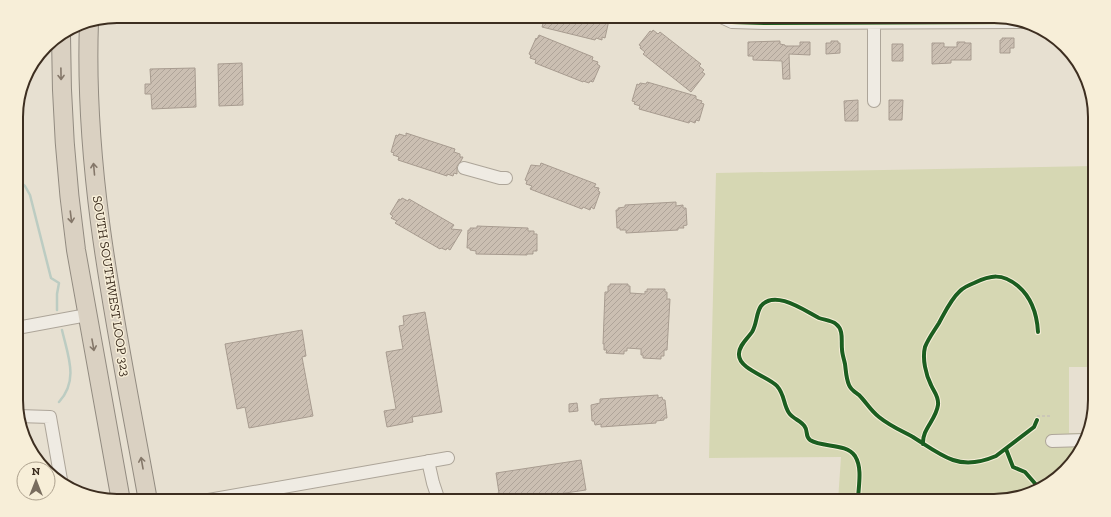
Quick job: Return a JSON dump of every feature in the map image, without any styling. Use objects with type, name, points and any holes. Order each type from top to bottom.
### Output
[{"type":"highway","name":"SOUTH SOUTHWEST LOOP 323","points":[[88,28],[91,126],[100,225],[107,276],[147,494]]},
{"type":"highway","points":[[61,41],[63,122],[68,188],[76,250],[120,494]]},
{"type":"street","points":[[874,23],[874,101]]},
{"type":"street","points":[[464,168],[500,178],[506,178]]},
{"type":"street","points":[[23,327],[87,315]]},
{"type":"street","points":[[25,416],[50,417],[60,475]]},
{"type":"street","points":[[1052,440],[1079,440]]},
{"type":"street","points":[[249,494],[448,458]]},
{"type":"street","points":[[428,461],[436,494]]},
{"type":"street","points":[[277,488],[278,494]]},
{"type":"path","points":[[1037,416],[1052,416]]},
{"type":"green space","points":[[1088,166],[1088,367],[1069,367],[1069,433],[1082,433],[1069,457],[1056,471],[1035,484],[1024,489],[1000,494],[838,494],[841,457],[709,458],[716,173]]},
{"type":"building","points":[[543,23],[608,23],[605,38],[602,37],[602,40],[596,38],[595,40],[542,27]]},
{"type":"building","points":[[653,30],[658,34],[660,32],[701,64],[699,66],[704,70],[702,72],[705,74],[691,92],[643,54],[645,52],[639,45],[650,31],[652,32]]},
{"type":"building","points":[[539,35],[593,57],[592,60],[598,62],[597,64],[600,66],[593,82],[583,82],[535,63],[536,60],[530,58],[531,55],[529,54],[536,38],[537,39]]},
{"type":"building","points":[[1002,38],[1014,38],[1014,48],[1010,48],[1010,53],[1000,53],[1000,40],[1002,40]]},
{"type":"building","points":[[780,41],[780,44],[785,46],[800,46],[800,42],[810,42],[810,55],[789,54],[790,79],[783,79],[782,61],[753,60],[753,56],[748,56],[748,42]]},
{"type":"building","points":[[831,41],[838,41],[838,43],[840,43],[840,53],[826,54],[826,43],[831,43]]},
{"type":"building","points":[[957,42],[971,43],[971,60],[951,60],[951,63],[932,64],[932,43],[944,43],[944,47],[957,47]]},
{"type":"building","points":[[892,44],[903,44],[903,61],[892,61]]},
{"type":"building","points":[[242,63],[243,105],[219,106],[218,64]]},
{"type":"building","points":[[195,68],[196,107],[152,109],[151,94],[145,94],[145,84],[151,84],[150,69]]},
{"type":"building","points":[[647,82],[696,96],[696,99],[702,101],[701,103],[704,104],[699,121],[696,120],[695,123],[690,121],[689,123],[639,109],[640,106],[634,104],[635,102],[632,101],[637,84],[646,84]]},
{"type":"building","points":[[858,100],[858,121],[845,121],[844,101]]},
{"type":"building","points":[[889,100],[903,100],[902,120],[889,120]]},
{"type":"building","points":[[406,133],[455,149],[454,152],[460,154],[460,157],[463,157],[457,166],[457,174],[454,173],[453,176],[447,174],[447,176],[398,160],[399,157],[393,155],[394,153],[391,152],[396,135],[398,136],[399,134],[406,136]]},
{"type":"building","points":[[541,163],[596,184],[594,187],[599,188],[598,191],[600,192],[594,209],[591,207],[590,210],[583,207],[582,209],[530,189],[532,186],[526,184],[527,181],[525,180],[531,165],[540,166]]},
{"type":"building","points":[[402,198],[408,201],[409,199],[454,225],[451,229],[462,230],[450,250],[447,248],[446,250],[440,249],[395,223],[397,221],[391,218],[393,216],[390,214],[399,199],[401,200]]},
{"type":"building","points":[[676,202],[676,206],[683,205],[683,208],[686,208],[687,225],[683,226],[684,228],[678,228],[678,230],[626,233],[626,230],[620,230],[620,228],[617,228],[616,210],[618,210],[618,208],[625,207],[625,205]]},
{"type":"building","points":[[477,226],[528,228],[528,231],[534,231],[534,234],[537,234],[537,251],[533,251],[533,254],[527,255],[476,254],[476,251],[467,248],[468,230],[470,230],[470,228],[477,228]]},
{"type":"building","points":[[610,284],[628,284],[628,286],[630,286],[630,293],[645,294],[647,289],[665,289],[665,292],[667,292],[667,299],[670,299],[667,350],[664,350],[664,356],[661,356],[661,359],[643,358],[643,355],[641,355],[641,349],[627,348],[627,351],[624,351],[624,354],[606,353],[607,350],[604,350],[603,344],[605,292],[608,292],[608,286],[610,286]]},
{"type":"building","points":[[425,312],[442,412],[412,417],[413,422],[387,427],[384,411],[396,409],[386,352],[403,349],[399,326],[404,325],[403,316]]},
{"type":"building","points":[[302,330],[306,356],[302,357],[313,416],[249,428],[245,407],[237,409],[225,344]]},
{"type":"building","points":[[658,395],[658,398],[662,397],[663,400],[665,400],[667,418],[664,418],[664,420],[656,421],[656,423],[601,427],[601,424],[595,425],[594,421],[592,421],[591,405],[600,403],[600,399]]},
{"type":"building","points":[[577,403],[578,411],[569,412],[569,404]]},
{"type":"building","points":[[581,460],[586,490],[558,494],[494,494],[499,493],[496,473]]},
{"type":"waterway","points":[[23,184],[30,195],[51,278],[59,283],[57,310]]},
{"type":"waterway","points":[[59,402],[69,385],[70,376],[69,358],[62,330]]},
{"type":"cycle path","points":[[923,444],[923,439],[935,415],[938,405],[937,397],[926,372],[924,362],[925,347],[948,306],[963,288],[986,278],[1002,277],[1007,279],[1018,286],[1030,301],[1035,313],[1038,332]]},
{"type":"cycle path","points":[[859,494],[859,467],[855,456],[846,449],[821,444],[810,440],[804,425],[789,413],[780,389],[773,383],[749,369],[740,360],[740,348],[754,329],[759,309],[767,301],[782,300],[839,326],[847,380],[853,391],[859,395],[873,412],[883,420],[948,458],[959,462],[970,463],[996,456],[1034,427],[1037,420]]},
{"type":"cycle path","points":[[1006,449],[1013,467],[1025,472],[1035,484]]}]
